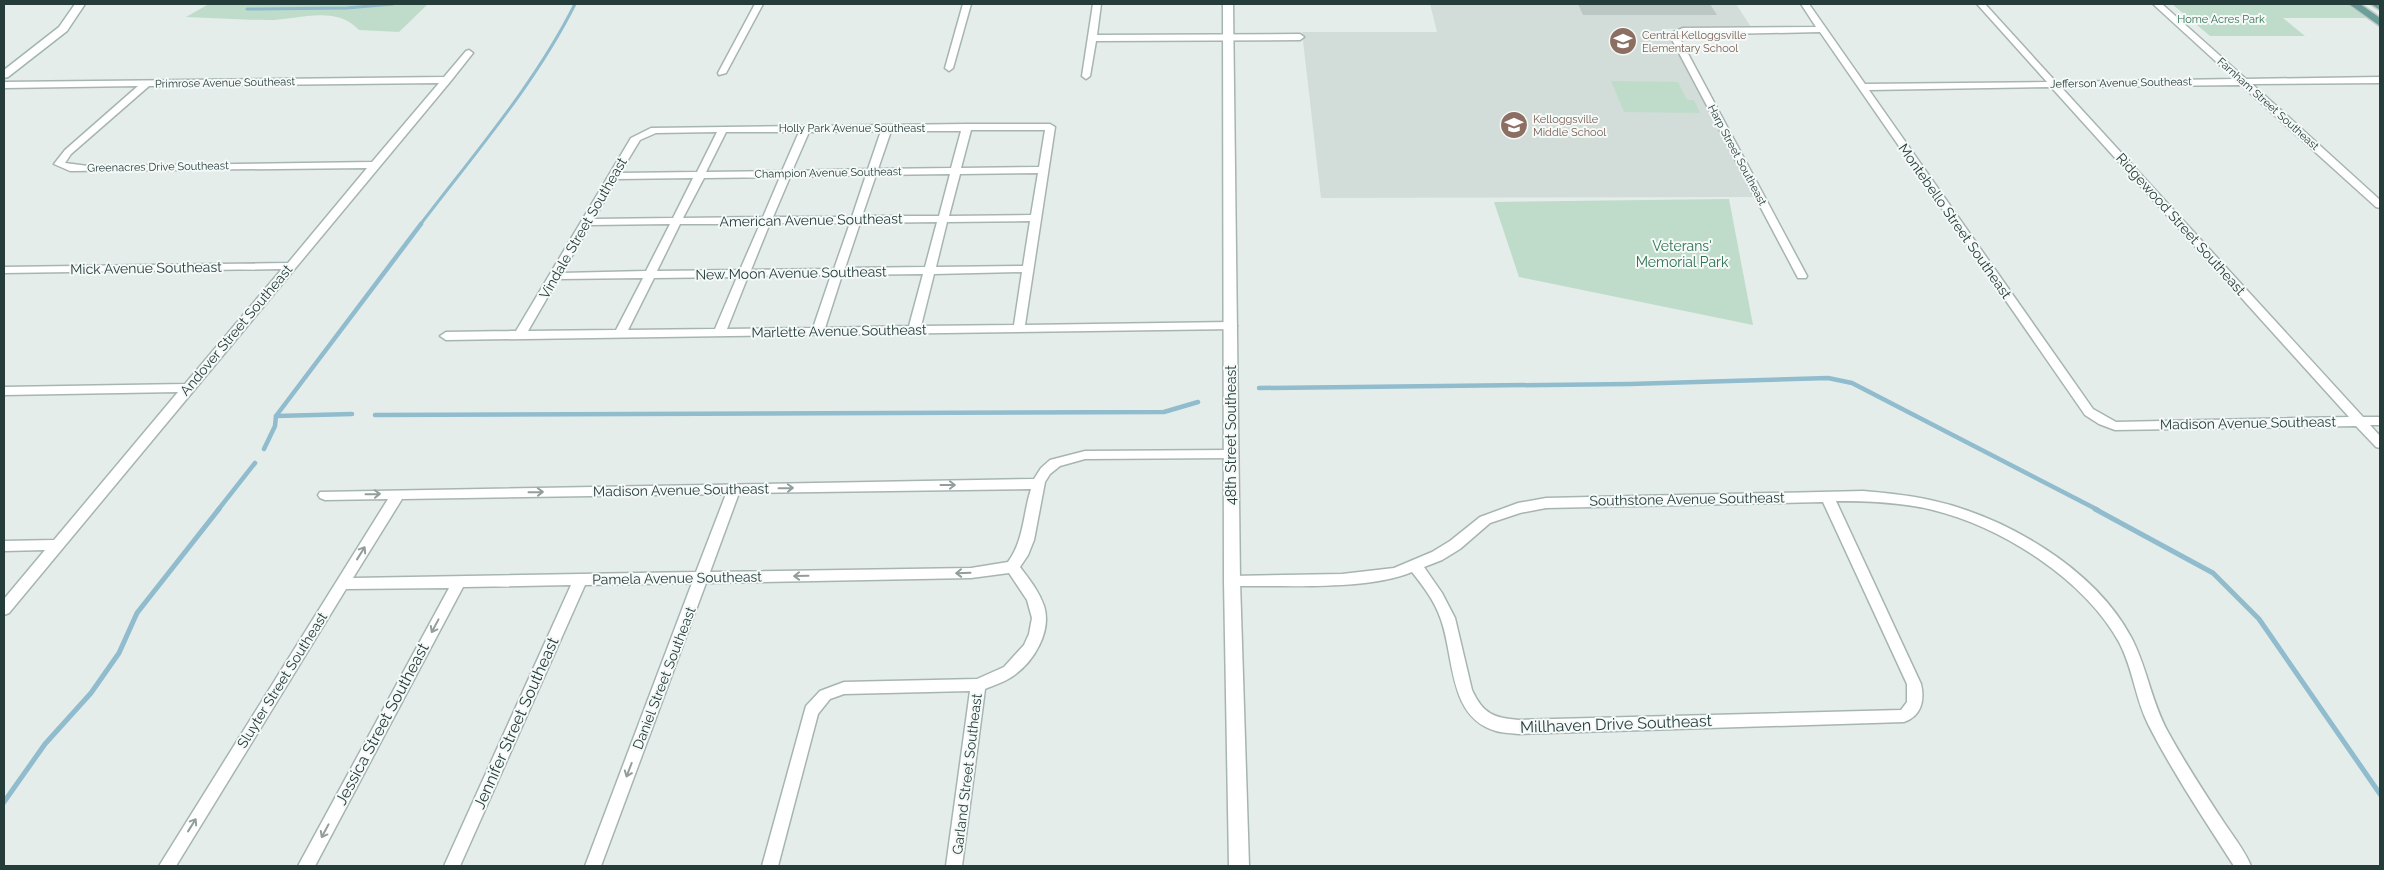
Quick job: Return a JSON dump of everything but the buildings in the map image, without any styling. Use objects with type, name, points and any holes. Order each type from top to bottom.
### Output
[{"type":"main road","points":[[2354,4],[2380,23]]},
{"type":"main road","points":[[2376,4],[2380,7]]},
{"type":"street","points":[[4,75],[63,29],[80,4]]},
{"type":"street","points":[[722,72],[759,4]]},
{"type":"street","points":[[949,68],[967,4]]},
{"type":"street","points":[[1086,76],[1097,4]]},
{"type":"street","name":"48th Street Southeast","points":[[1228,4],[1232,581],[1239,866]]},
{"type":"street","name":"Montebello Street Southeast","points":[[1805,4],[2080,401],[2089,412],[2103,421],[2116,426]]},
{"type":"street","name":"Ridgewood Street Southeast","points":[[1981,4],[2380,444]]},
{"type":"street","name":"Farnham Street Southeast","points":[[2157,4],[2380,205]]},
{"type":"street","name":"Harp Street Southeast","points":[[1802,276],[1677,42],[1674,33],[1822,29]]},
{"type":"street","points":[[1092,38],[1300,37]]},
{"type":"street","name":"Andover Street Southeast","points":[[4,608],[469,53]]},
{"type":"street","name":"Primrose Avenue Southeast","points":[[4,86],[447,80]]},
{"type":"street","name":"Jefferson Avenue Southeast","points":[[1861,87],[2380,80]]},
{"type":"street","name":"Greenacres Drive Southeast","points":[[146,84],[68,152],[59,164],[70,168],[88,168],[376,164]]},
{"type":"street","points":[[914,330],[967,127]]},
{"type":"street","name":"Holly Park Avenue Southeast","points":[[654,130],[1050,127],[1043,170]]},
{"type":"street","points":[[818,331],[887,128]]},
{"type":"street","points":[[620,334],[723,129]]},
{"type":"street","points":[[719,333],[805,129]]},
{"type":"street","name":"Vindale Street Southeast","points":[[520,335],[636,138],[654,130]]},
{"type":"street","points":[[1020,329],[1043,170]]},
{"type":"street","name":"Champion Avenue Southeast","points":[[614,176],[1043,170]]},
{"type":"street","name":"American Avenue Southeast","points":[[586,222],[1036,218]]},
{"type":"street","name":"Mick Avenue Southeast","points":[[4,270],[289,266]]},
{"type":"street","name":"New Moon Avenue Southeast","points":[[554,276],[1028,269]]},
{"type":"street","name":"Marlette Avenue Southeast","points":[[446,336],[1231,326]]},
{"type":"street","points":[[4,391],[189,388]]},
{"type":"street","name":"Madison Avenue Southeast","points":[[2116,426],[2380,420]]},
{"type":"street","points":[[1012,567],[1019,560],[1027,545],[1037,484],[1044,471],[1053,464],[1085,455],[1231,454]]},
{"type":"street","name":"Madison Avenue Southeast","points":[[325,495],[1037,484]]},
{"type":"street","name":"Daniel Street Southeast","points":[[593,866],[734,489]]},
{"type":"street","name":"Sluyter Street Southeast","points":[[167,866],[398,494]]},
{"type":"street","name":"Southstone Avenue Southeast","points":[[1232,581],[1361,578],[1395,573],[1415,566],[1455,545],[1485,520],[1531,505],[1568,501],[1863,496],[1915,501],[1943,507],[1992,525],[2054,563],[2094,598],[2118,627],[2130,651],[2152,716],[2243,866]]},
{"type":"street","name":"Millhaven Drive Southeast","points":[[1415,566],[1439,599],[1448,618],[1468,702],[1484,720],[1496,725],[1508,727],[1896,716],[1910,713],[1916,704],[1916,694],[1909,673],[1827,497]]},
{"type":"street","points":[[4,546],[56,545]]},
{"type":"street","name":"Pamela Avenue Southeast","points":[[342,584],[971,573],[1012,567]]},
{"type":"street","name":"Garland Street Southeast","points":[[954,866],[978,685],[1012,669],[1032,648],[1039,628],[1038,610],[1029,591],[1012,567]]},
{"type":"street","name":"Jennifer Street Southeast","points":[[452,866],[581,579]]},
{"type":"street","name":"Jessica Street Southeast","points":[[306,866],[458,582]]},
{"type":"street","points":[[770,866],[811,711],[825,695],[844,688],[978,685]]},
{"type":"shaded area","name":"Kelloggsville Middle School","points":[[1430,4],[1736,4],[1751,27],[1665,29],[1754,197],[1321,198],[1302,32],[1437,32]]},
{"type":"green space","points":[[209,4],[428,4],[399,32],[359,30],[350,22],[328,15],[268,20],[186,17]]},
{"type":"green space","name":"Home Acres Park","points":[[2172,4],[2347,4],[2366,18],[2283,18],[2305,36],[2210,36]]},
{"type":"green space","points":[[1611,81],[1678,82],[1687,100],[1694,100],[1700,113],[1624,112]]},
{"type":"green space","name":"Veterans' Memorial Park","points":[[1729,199],[1753,325],[1519,277],[1494,202]]},
{"type":"waterway","points":[[247,9],[347,8],[393,4]]},
{"type":"waterway","points":[[420,225],[523,90],[559,34],[575,4]]},
{"type":"waterway","points":[[276,416],[421,224]]},
{"type":"waterway","points":[[1259,388],[1630,384],[1828,378],[1852,383],[2098,510]]},
{"type":"waterway","points":[[375,415],[1164,412],[1198,402]]},
{"type":"waterway","points":[[276,416],[352,414]]},
{"type":"waterway","points":[[264,449],[275,426],[276,416]]},
{"type":"waterway","points":[[218,510],[255,463]]},
{"type":"waterway","points":[[4,802],[45,744],[91,693],[119,653],[137,613],[219,509]]},
{"type":"waterway","points":[[2095,509],[2213,573],[2259,619],[2380,794]]},
{"type":"place","name":"Central Kelloggsville Elementary School","points":[[1623,41]]},
{"type":"place","name":"Kelloggsville Middle School","points":[[1514,125]]}]
